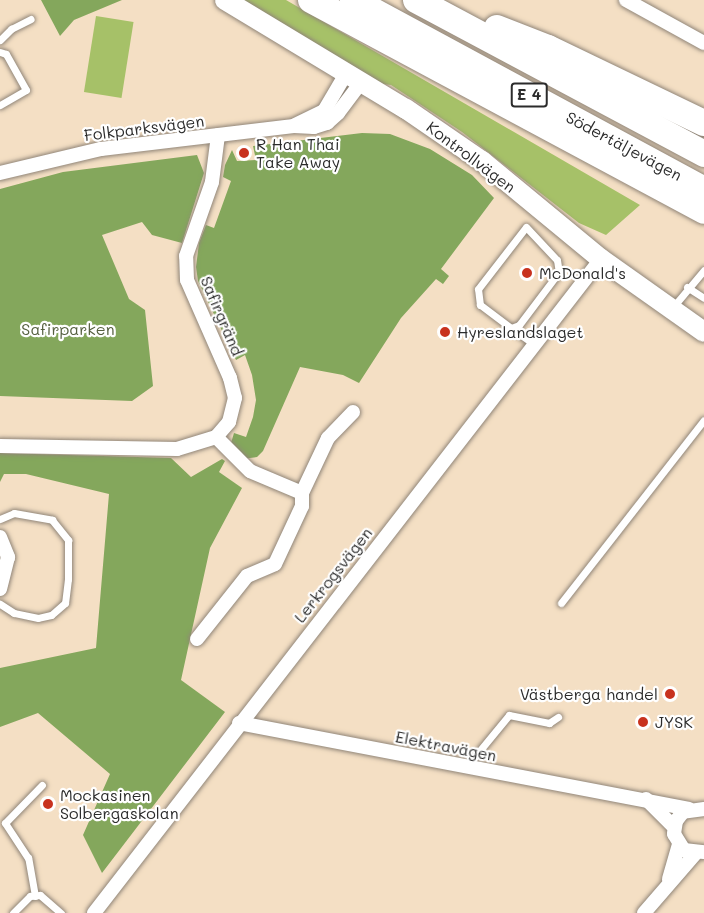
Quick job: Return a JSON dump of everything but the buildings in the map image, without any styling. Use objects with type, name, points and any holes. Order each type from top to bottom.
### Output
[{"type":"highway","points":[[311,0],[704,210]]},
{"type":"highway","name":"Södertäljevägen","points":[[353,0],[704,190]]},
{"type":"highway","name":"Södertäljevägen","points":[[416,0],[704,154]]},
{"type":"highway","points":[[422,0],[548,48],[704,123]]},
{"type":"highway","points":[[427,63],[484,106],[704,228]]},
{"type":"street","name":"Kontrollvägen","points":[[225,0],[354,77],[482,161],[601,259],[704,332]]},
{"type":"street","points":[[626,0],[704,43]]},
{"type":"street","name":"Folkparksvägen","points":[[0,172],[90,151],[294,126],[324,111],[354,77]]},
{"type":"street","name":"Safirgränd","points":[[216,437],[229,422],[235,398],[220,353],[187,280],[186,256],[212,182],[218,135]]},
{"type":"street","name":"Lerkrogsvägen","points":[[94,913],[239,723],[601,259]]},
{"type":"street","points":[[197,639],[247,576],[275,564],[302,506],[302,493],[328,438],[353,412]]},
{"type":"street","points":[[0,446],[177,449],[216,437],[250,471],[302,493]]},
{"type":"street","points":[[0,537],[8,557],[0,589]]},
{"type":"street","name":"Elektravägen","points":[[239,723],[466,767],[698,806]]},
{"type":"street","points":[[646,799],[674,827],[679,845],[668,881]]},
{"type":"street","points":[[674,827],[679,816],[698,806]]},
{"type":"street","points":[[679,845],[702,853]]},
{"type":"street","points":[[644,913],[668,881],[702,853]]},
{"type":"lane","points":[[0,40],[11,29],[31,18]]},
{"type":"lane","points":[[0,52],[6,54],[26,90],[0,105]]},
{"type":"lane","points":[[511,328],[519,325],[559,272],[557,260],[526,227],[478,289],[480,305],[511,328],[534,344]]},
{"type":"lane","points":[[672,308],[687,287],[704,270]]},
{"type":"lane","points":[[687,287],[704,298]]},
{"type":"lane","points":[[561,603],[704,420]]},
{"type":"lane","points":[[0,519],[14,513],[52,520],[68,540],[65,603],[51,615],[38,618],[14,613],[0,604]]},
{"type":"lane","points":[[466,767],[509,715],[549,723],[558,717]]},
{"type":"lane","points":[[35,896],[27,858],[5,824],[42,785]]},
{"type":"lane","points":[[13,913],[35,896],[40,895],[61,913]]},
{"type":"green space","points":[[41,0],[122,0],[74,20],[60,36]]},
{"type":"green space","points":[[241,0],[286,0],[640,205],[606,235],[579,223],[462,132],[391,85],[383,84]]},
{"type":"green space","points":[[96,16],[134,22],[121,98],[84,92]]},
{"type":"green space","points":[[362,133],[390,134],[430,149],[472,175],[494,198],[441,269],[449,276],[443,284],[436,279],[401,318],[359,383],[343,375],[300,367],[263,451],[257,457],[242,459],[231,443],[234,433],[246,437],[253,417],[256,400],[252,375],[245,355],[236,360],[198,281],[196,267],[199,243],[206,225],[214,228],[231,181],[223,177],[225,165],[232,150],[237,161],[256,160],[253,146]]},
{"type":"green space","name":"Safirparken","points":[[197,155],[204,173],[182,243],[152,235],[142,222],[102,235],[129,299],[145,310],[153,386],[132,401],[0,396],[0,189],[63,172]]},
{"type":"green space","points":[[0,453],[171,458],[191,477],[222,459],[225,461],[219,472],[242,488],[210,548],[181,680],[225,712],[102,873],[83,835],[110,774],[38,713],[0,727],[0,668],[96,648],[109,494],[26,474],[4,474],[0,482]]},
{"type":"place","name":"R Han Thai Take Away","points":[[244,153]]},
{"type":"place","name":"McDonald's","points":[[527,273]]},
{"type":"place","name":"Hyreslandslaget","points":[[445,332]]},
{"type":"place","name":"Västberga handel","points":[[670,694]]},
{"type":"place","name":"JYSK","points":[[643,722]]},
{"type":"place","name":"Mockasinen Solbergaskolan","points":[[48,804]]}]
